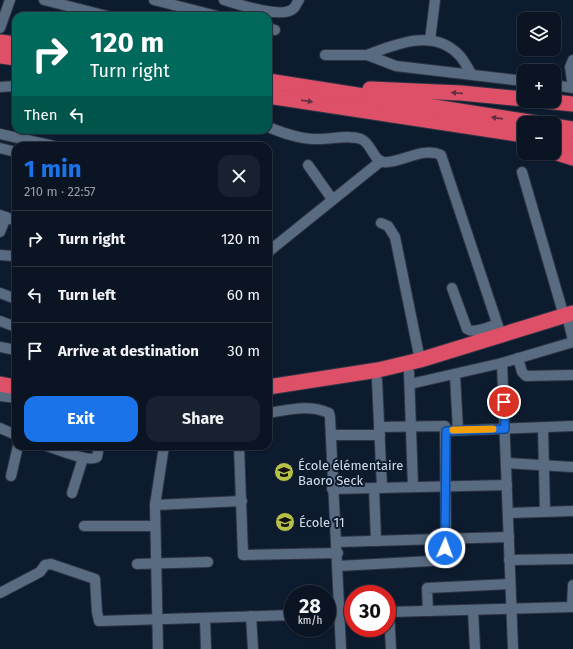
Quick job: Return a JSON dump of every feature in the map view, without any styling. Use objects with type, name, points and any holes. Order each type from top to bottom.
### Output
[{"type":"highway","points":[[0,42],[12,44]]},
{"type":"highway","points":[[0,56],[12,58]]},
{"type":"highway","points":[[272,82],[517,120]]},
{"type":"highway","points":[[302,87],[317,83],[382,90],[461,93],[517,98]]},
{"type":"highway","points":[[272,97],[517,134]]},
{"type":"highway","points":[[561,103],[573,104]]},
{"type":"highway","points":[[420,119],[438,129],[517,145]]},
{"type":"highway","points":[[561,127],[573,129]]},
{"type":"highway","points":[[561,141],[573,144]]},
{"type":"highway","points":[[561,154],[573,158]]},
{"type":"highway","points":[[272,386],[370,371],[420,360],[499,330],[570,319]]},
{"type":"highway","points":[[272,395],[302,392],[377,380],[409,378],[570,319]]},
{"type":"highway","points":[[0,376],[12,378]]},
{"type":"highway","points":[[0,384],[12,386]]},
{"type":"street","points":[[44,0],[92,12]]},
{"type":"street","points":[[154,0],[201,12]]},
{"type":"street","points":[[224,0],[274,12],[290,11],[299,0]]},
{"type":"street","points":[[430,40],[435,0]]},
{"type":"street","points":[[0,28],[9,3]]},
{"type":"street","points":[[325,55],[367,55],[397,44],[425,39],[450,47],[460,55],[471,73]]},
{"type":"street","points":[[367,55],[396,66],[471,73],[517,80]]},
{"type":"street","points":[[561,86],[573,88],[570,67],[573,60]]},
{"type":"street","points":[[0,86],[12,86]]},
{"type":"street","points":[[272,128],[298,137],[316,139],[353,137],[363,140],[370,146],[375,156],[381,162]]},
{"type":"street","points":[[0,134],[36,142]]},
{"type":"street","points":[[0,148],[12,151]]},
{"type":"street","points":[[272,249],[332,199],[381,162],[420,154],[441,155],[499,330],[470,331],[467,329],[452,288]]},
{"type":"street","points":[[308,165],[332,199]]},
{"type":"street","points":[[413,487],[412,426],[409,378],[455,375],[502,363],[573,341],[570,319],[522,172]]},
{"type":"street","points":[[0,232],[3,216]]},
{"type":"street","points":[[381,223],[388,226],[395,237],[420,360]]},
{"type":"street","points":[[0,255],[12,256]]},
{"type":"street","points":[[0,294],[12,298]]},
{"type":"street","points":[[0,321],[12,326]]},
{"type":"street","points":[[0,347],[12,349]]},
{"type":"street","points":[[518,358],[522,372],[526,376],[573,375]]},
{"type":"street","points":[[502,363],[512,649]]},
{"type":"street","points":[[455,375],[458,430]]},
{"type":"street","points":[[376,541],[380,431],[377,380]]},
{"type":"street","points":[[0,396],[12,398]]},
{"type":"street","points":[[272,413],[309,408],[329,413],[332,489],[338,552],[341,649]]},
{"type":"street","points":[[331,435],[380,431],[412,426],[443,426],[446,431],[445,557],[440,560],[338,566]]},
{"type":"street","points":[[446,431],[573,426]]},
{"type":"street","points":[[0,428],[12,433]]},
{"type":"street","points":[[543,428],[545,511]]},
{"type":"street","points":[[11,476],[17,450]]},
{"type":"street","points":[[59,450],[83,458],[96,459],[98,450]]},
{"type":"street","points":[[158,649],[155,505],[165,450]]},
{"type":"street","points":[[239,450],[243,555],[338,552]]},
{"type":"street","points":[[72,493],[83,458]]},
{"type":"street","points":[[506,462],[573,467]]},
{"type":"street","points":[[332,489],[507,485]]},
{"type":"street","points":[[155,505],[242,501]]},
{"type":"street","points":[[508,512],[573,510]]},
{"type":"street","points":[[84,526],[155,526]]},
{"type":"street","points":[[337,542],[508,537]]},
{"type":"street","points":[[509,560],[573,559]]},
{"type":"street","points":[[137,564],[208,562]]},
{"type":"street","points":[[0,593],[40,572],[46,565],[51,564],[96,579],[97,612],[99,621],[284,615]]},
{"type":"street","points":[[428,611],[427,588],[510,584]]},
{"type":"street","points":[[396,612],[573,607],[573,585]]},
{"type":"street","points":[[473,610],[475,649]]},
{"type":"street","points":[[336,614],[344,614]]},
{"type":"street","points":[[252,616],[253,649]]},
{"type":"street","points":[[205,618],[206,649]]},
{"type":"street","points":[[390,637],[391,649]]},
{"type":"slow traffic","points":[[453,430],[493,429]]},
{"type":"place","name":"École élémentaire Baoro Seck","points":[[284,472]]},
{"type":"place","name":"École 11","points":[[285,522]]},
{"type":"route","points":[[445,548],[446,431],[505,429],[504,402]]}]
